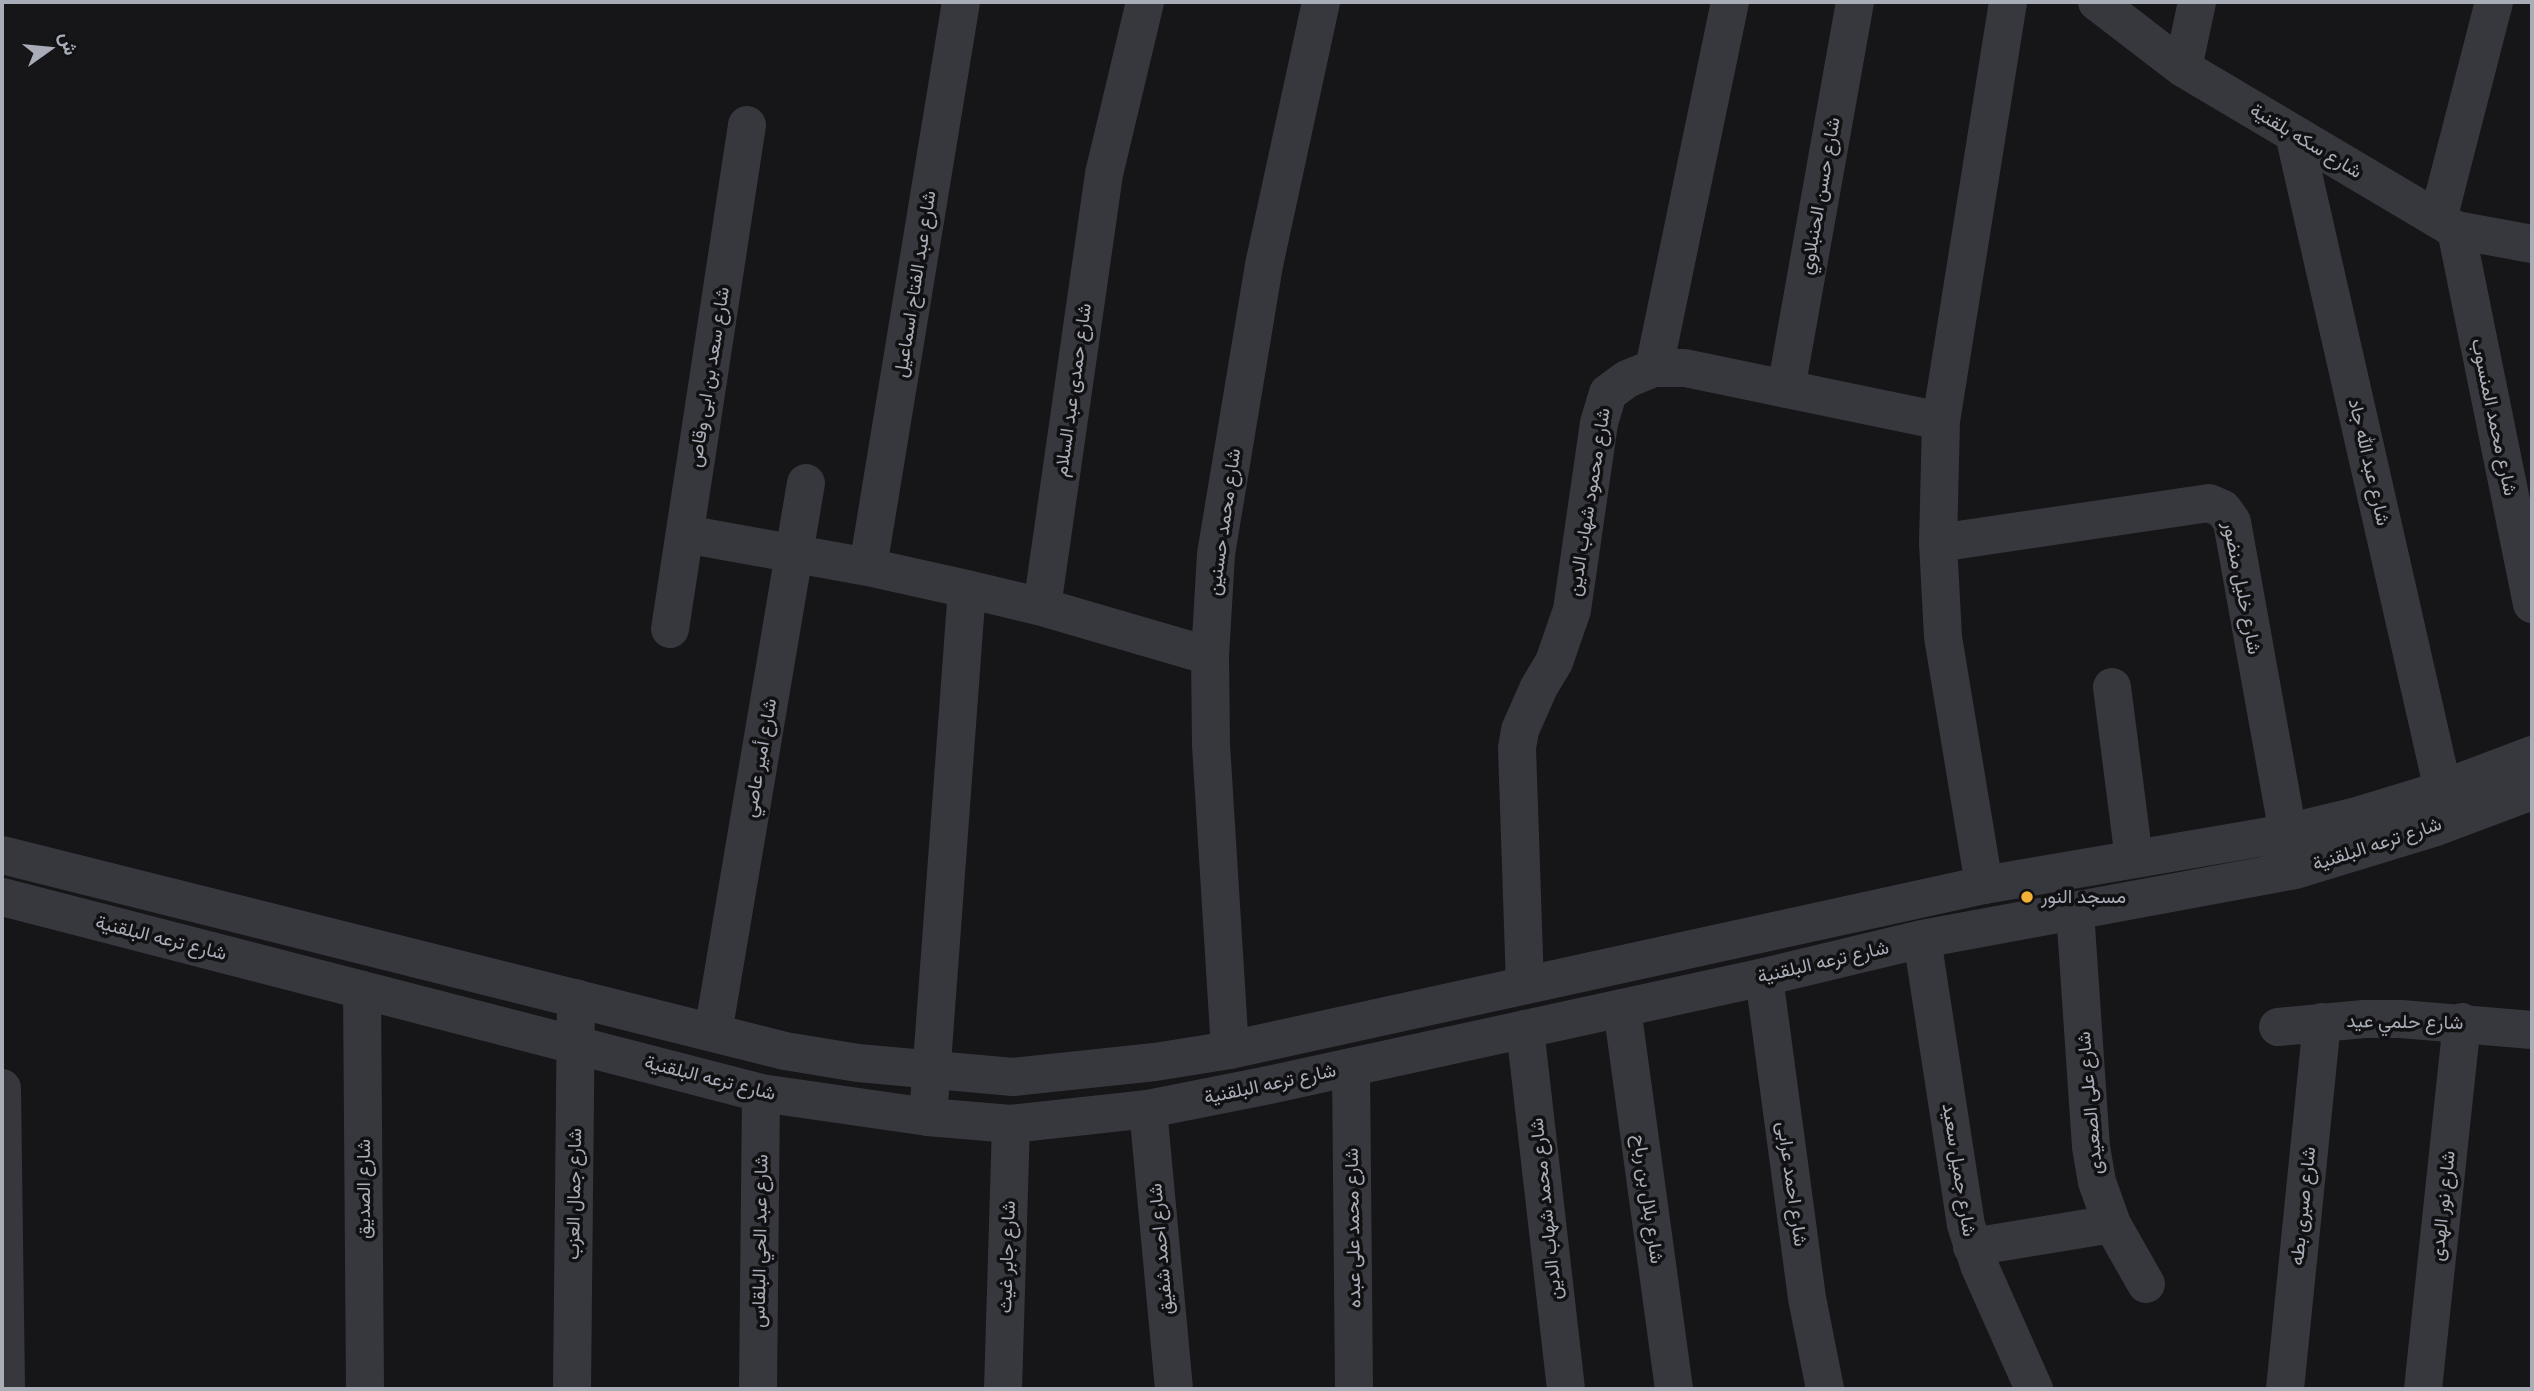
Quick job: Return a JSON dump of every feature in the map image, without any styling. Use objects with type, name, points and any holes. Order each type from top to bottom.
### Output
[{"type":"street","name":"شارع عبد الفتاح اسماعيل","points":[[868,567],[961,2]]},
{"type":"street","name":"شارع حمدى عبد السلام","points":[[1042,607],[1104,174],[1145,2]]},
{"type":"street","name":"شارع محمد حسنين","points":[[1230,1050],[1211,745],[1210,656],[1216,554],[1264,265],[1321,2]]},
{"type":"street","points":[[1730,2],[1654,368],[1685,368],[1941,421]]},
{"type":"street","name":"شارع حسن الحنبلاوي","points":[[1786,390],[1855,2]]},
{"type":"street","points":[[1984,885],[1943,637],[1938,543],[1941,421],[2008,2]]},
{"type":"street","name":"شارع سكه بلقنية","points":[[2096,2],[2183,68],[2447,225],[2532,244]]},
{"type":"street","points":[[2183,68],[2197,2]]},
{"type":"street","points":[[2447,225],[2494,2]]},
{"type":"street","name":"شارع سعد بن ابى وقاص","points":[[670,629],[747,125]]},
{"type":"street","name":"شارع عبد الله جاد","points":[[2294,134],[2443,790]]},
{"type":"street","name":"شارع محمد المنسوب","points":[[2447,225],[2532,604]]},
{"type":"street","name":"شارع محمود شهاب الدين","points":[[1525,985],[1517,748],[1520,730],[1539,687],[1554,662],[1568,623],[1599,423],[1608,393],[1627,379],[1654,368]]},
{"type":"street","name":"شارع أمير عاصي","points":[[713,1033],[806,483]]},
{"type":"street","name":"شارع خليل منضور","points":[[1938,543],[2209,503],[2224,509],[2232,523],[2295,870]]},
{"type":"street","points":[[685,534],[868,567],[967,589],[1042,607],[1210,656]]},
{"type":"street","points":[[928,1117],[967,589]]},
{"type":"street","points":[[2112,687],[2134,859]]},
{"type":"street","name":"شارع ترعه البلقنية","points":[[2,855],[786,1051],[933,1072],[1013,1077],[1155,1062],[1230,1050],[1984,885],[2287,833],[2357,816],[2443,790],[2532,755]]},
{"type":"street","name":"شارع ترعه البلقنية","points":[[2,897],[761,1093],[928,1117],[1012,1124],[1148,1110],[1764,977],[1922,939],[2295,870],[2436,827],[2532,790]]},
{"type":"street","name":"شارع على الصعيدى","points":[[2075,911],[2091,1147],[2097,1182],[2112,1224],[2146,1284]]},
{"type":"street","name":"شارع جميل سعيد","points":[[1922,939],[1966,1225],[1972,1247],[2034,1389]]},
{"type":"street","name":"شارع احمد عرابى","points":[[1764,977],[1807,1298],[1825,1389]]},
{"type":"street","name":"شارع الصديق","points":[[362,990],[365,1389]]},
{"type":"street","name":"شارع جمال العزب","points":[[572,1389],[576,998]]},
{"type":"street","name":"شارع بلال بن رباح","points":[[1622,1008],[1674,1389]]},
{"type":"street","name":"شارع حلمي عيد","points":[[2278,1027],[2322,1022],[2401,1019],[2462,1022],[2532,1030]]},
{"type":"street","name":"شارع صبرى بطه","points":[[2285,1389],[2322,1022]]},
{"type":"street","name":"شارع نور الهدى","points":[[2423,1389],[2462,1022]]},
{"type":"street","name":"شارع محمد شهاب الدين","points":[[1525,1029],[1566,1389]]},
{"type":"street","name":"شارع محمد على عبده","points":[[1351,1068],[1354,1389]]},
{"type":"street","points":[[2,1088],[6,1389]]},
{"type":"street","name":"شارع عبد الحي البلقاس","points":[[758,1389],[761,1093]]},
{"type":"street","name":"شارع احمد شفيق","points":[[1148,1110],[1174,1389]]},
{"type":"street","name":"شارع جابر غيث","points":[[1003,1389],[1012,1124]]},
{"type":"street","points":[[1972,1247],[2112,1224]]},
{"type":"place","name":"مسجد النور","points":[[2027,897]]}]
